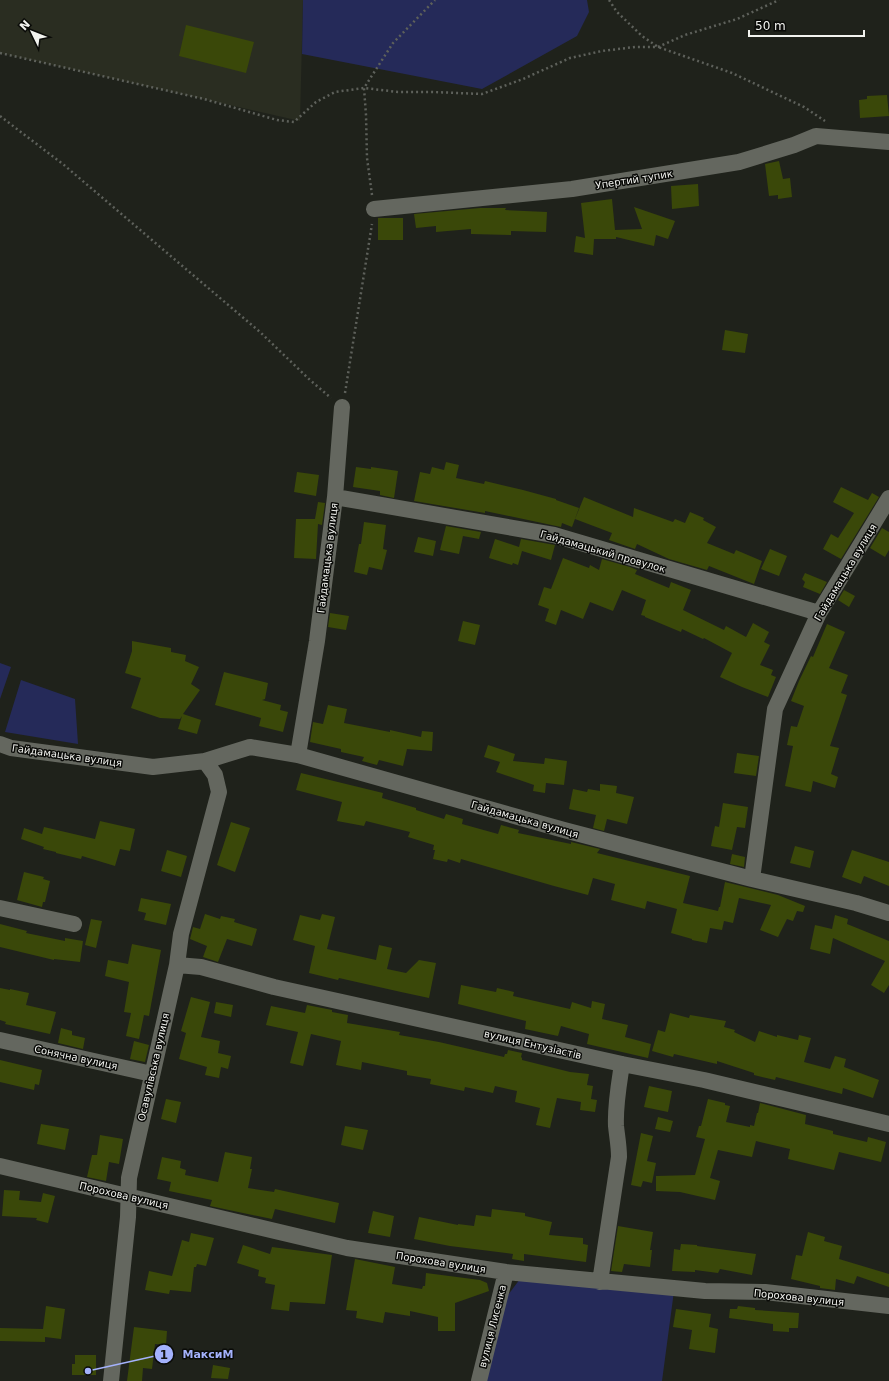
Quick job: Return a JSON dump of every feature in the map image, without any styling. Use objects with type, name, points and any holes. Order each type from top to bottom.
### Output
[{"type":"street","name":"Упертий тупик","points":[[374,208],[572,189],[739,162],[794,145],[816,136],[889,142]]},
{"type":"street","name":"Гайдамацька вулиця","points":[[298,755],[317,641],[335,497],[342,407]]},
{"type":"street","name":"Гайдамацький провулок","points":[[335,497],[554,535],[819,613]]},
{"type":"street","name":"Гайдамацька вулиця","points":[[752,879],[775,709],[819,613],[889,498]]},
{"type":"street","name":"Гайдамацька вулиця","points":[[0,744],[11,748],[153,767],[205,761],[250,747],[298,755],[564,830],[752,879],[856,903],[889,913]]},
{"type":"street","name":"Осавулівська вулиця","points":[[111,1381],[128,1217],[129,1178],[177,965],[181,934],[219,792],[215,775],[205,761]]},
{"type":"street","points":[[0,908],[74,924]]},
{"type":"street","name":"вулиця Ентузіастів","points":[[177,965],[201,967],[274,987],[622,1064],[704,1080],[889,1124]]},
{"type":"street","name":"Сонячна вулиця","points":[[0,1040],[152,1074]]},
{"type":"street","points":[[600,1282],[619,1157],[619,1142],[616,1126],[622,1064]]},
{"type":"street","name":"Порохова вулиця","points":[[0,1166],[347,1248],[506,1272],[705,1291],[765,1292],[889,1306]]},
{"type":"street","name":"вулиця Лисенка","points":[[479,1381],[506,1272]]},
{"type":"path","points":[[342,407],[374,208],[367,158],[364,88],[393,43],[435,0]]},
{"type":"path","points":[[609,0],[617,12],[642,36],[658,47],[732,73],[804,107],[849,138]]},
{"type":"path","points":[[0,53],[204,99],[277,120],[294,122],[316,102],[335,92],[364,88],[398,92],[482,94],[570,58],[609,50],[635,47],[658,47],[686,35],[705,30],[737,18],[779,0]]},
{"type":"path","points":[[0,116],[64,165],[149,237],[260,332],[310,380],[342,407]]},
{"type":"shaded area","points":[[0,0],[303,0],[300,121],[0,53]]},
{"type":"shaded area","points":[[303,0],[587,0],[589,12],[577,36],[482,89],[302,54]]},
{"type":"shaded area","points":[[0,663],[11,667],[0,699]]},
{"type":"shaded area","points":[[21,680],[75,699],[78,744],[5,732]]},
{"type":"shaded area","points":[[520,1279],[674,1291],[662,1381],[483,1381],[502,1303]]},
{"type":"building","points":[[186,25],[254,42],[246,73],[179,56]]},
{"type":"building","points":[[887,95],[889,116],[860,118],[859,100],[867,99],[867,96]]},
{"type":"building","points":[[779,161],[783,179],[790,178],[792,197],[778,199],[778,195],[769,196],[765,164]]},
{"type":"building","points":[[698,184],[699,206],[672,209],[671,186]]},
{"type":"building","points":[[612,199],[615,230],[642,229],[634,207],[675,221],[668,239],[656,235],[654,246],[616,237],[616,239],[594,239],[593,255],[574,252],[576,236],[585,238],[581,203]]},
{"type":"building","points":[[480,208],[506,208],[505,210],[547,212],[546,232],[511,231],[511,235],[471,234],[471,229],[436,232],[436,226],[416,228],[414,214]]},
{"type":"building","points":[[378,218],[403,218],[403,240],[378,240]]},
{"type":"building","points":[[725,330],[748,334],[745,353],[722,350]]},
{"type":"building","points":[[446,462],[459,465],[456,478],[484,484],[485,481],[523,490],[556,499],[579,508],[572,527],[562,523],[561,527],[485,511],[485,513],[414,501],[420,472],[430,474],[432,467],[444,470]]},
{"type":"building","points":[[356,467],[371,469],[371,467],[398,471],[394,498],[380,495],[380,491],[353,487]]},
{"type":"building","points":[[297,472],[319,475],[316,496],[294,492]]},
{"type":"building","points":[[841,487],[868,500],[872,493],[879,497],[841,559],[823,549],[831,534],[838,538],[854,513],[833,502]]},
{"type":"building","points":[[584,497],[633,517],[634,508],[673,522],[675,519],[685,523],[690,512],[704,518],[703,520],[716,527],[707,543],[734,554],[736,550],[762,561],[754,584],[709,566],[707,570],[669,559],[637,544],[635,549],[609,540],[612,533],[575,519]]},
{"type":"building","points":[[318,502],[325,503],[322,525],[318,524],[316,559],[294,558],[296,519],[315,519]]},
{"type":"building","points":[[364,522],[386,525],[383,549],[387,550],[382,570],[369,567],[367,575],[354,572],[359,544],[361,544]]},
{"type":"building","points":[[446,526],[481,532],[479,539],[463,536],[459,554],[440,550]]},
{"type":"building","points":[[882,528],[889,532],[889,550],[885,557],[870,548]]},
{"type":"building","points":[[418,537],[436,541],[433,556],[414,552]]},
{"type":"building","points":[[495,539],[519,547],[521,539],[555,545],[551,560],[522,551],[518,565],[513,563],[512,565],[489,558]]},
{"type":"building","points":[[770,549],[787,556],[779,576],[761,569]]},
{"type":"building","points":[[563,558],[589,568],[590,565],[599,570],[602,559],[630,567],[637,570],[635,574],[669,588],[671,582],[691,590],[683,610],[724,630],[726,626],[746,637],[753,623],[769,632],[764,642],[770,645],[760,665],[773,670],[771,675],[776,677],[768,697],[720,677],[732,653],[704,638],[703,639],[682,629],[681,632],[641,615],[646,600],[622,590],[613,611],[590,602],[583,619],[561,610],[556,625],[545,621],[549,609],[538,605],[544,587],[551,589]]},
{"type":"building","points":[[805,573],[827,582],[820,594],[803,587],[805,582],[802,579]]},
{"type":"building","points":[[844,590],[855,596],[849,607],[838,600]]},
{"type":"building","points":[[330,613],[349,616],[346,630],[328,627]]},
{"type":"building","points":[[463,621],[480,625],[475,645],[458,641]]},
{"type":"building","points":[[827,624],[845,632],[829,668],[848,675],[841,693],[847,695],[830,746],[839,748],[831,774],[838,777],[835,788],[813,781],[811,792],[785,786],[793,746],[787,745],[791,726],[797,727],[804,706],[791,701],[811,656],[813,657]]},
{"type":"building","points":[[132,641],[171,648],[171,652],[186,655],[185,661],[199,667],[191,684],[200,690],[183,714],[201,720],[197,734],[178,729],[182,716],[180,719],[160,718],[131,708],[141,678],[125,673],[132,651]]},
{"type":"building","points":[[224,672],[268,683],[265,699],[262,700],[281,705],[280,710],[288,712],[283,732],[259,726],[261,718],[215,705]]},
{"type":"building","points":[[328,705],[347,709],[344,723],[390,732],[390,730],[421,737],[422,731],[433,732],[432,751],[407,749],[403,766],[379,760],[377,765],[362,761],[364,757],[341,752],[341,749],[310,742],[313,722],[323,724]]},
{"type":"building","points":[[488,745],[515,754],[513,761],[544,764],[545,758],[567,761],[564,785],[546,783],[545,793],[533,791],[534,785],[496,772],[500,762],[484,757]]},
{"type":"building","points":[[737,753],[759,756],[756,776],[734,773]]},
{"type":"building","points":[[301,773],[383,793],[382,798],[416,808],[416,810],[444,819],[446,814],[463,819],[462,824],[498,834],[501,825],[519,830],[518,833],[571,844],[571,842],[600,849],[597,853],[690,876],[683,903],[718,911],[725,882],[778,895],[805,906],[803,912],[797,911],[793,921],[787,919],[778,937],[760,930],[771,905],[739,898],[733,923],[724,921],[722,930],[710,928],[707,943],[692,940],[671,933],[677,909],[647,901],[645,909],[611,900],[615,884],[593,878],[588,895],[461,859],[460,863],[448,859],[447,862],[433,859],[435,850],[433,850],[434,845],[408,837],[410,832],[366,821],[364,826],[337,821],[342,802],[296,790]]},
{"type":"building","points":[[600,784],[617,786],[616,793],[634,797],[627,824],[607,819],[604,831],[593,828],[596,815],[569,809],[573,789],[587,792],[588,789],[600,791]]},
{"type":"building","points":[[723,803],[748,807],[745,828],[737,827],[732,850],[711,846],[715,826],[719,827]]},
{"type":"building","points":[[100,821],[135,829],[130,851],[120,849],[115,866],[82,856],[81,859],[56,853],[21,839],[24,828],[42,834],[44,827],[95,839]]},
{"type":"building","points":[[231,822],[250,828],[235,872],[217,865]]},
{"type":"building","points":[[795,846],[814,851],[810,868],[790,863]]},
{"type":"building","points":[[167,850],[187,856],[181,877],[161,871]]},
{"type":"building","points":[[852,850],[889,862],[889,886],[864,876],[861,884],[842,877]]},
{"type":"building","points":[[732,854],[745,857],[744,867],[730,864]]},
{"type":"building","points":[[24,872],[44,877],[43,879],[50,881],[45,902],[43,902],[42,907],[17,900]]},
{"type":"building","points":[[141,898],[171,904],[166,925],[144,920],[146,913],[138,911]]},
{"type":"building","points":[[205,914],[220,919],[221,916],[235,919],[234,922],[257,929],[252,946],[227,939],[218,962],[203,957],[207,946],[190,939],[193,927],[200,929]]},
{"type":"building","points":[[322,914],[335,917],[327,949],[376,960],[379,945],[392,948],[387,969],[406,973],[419,960],[436,963],[429,998],[339,978],[338,980],[309,973],[315,946],[293,940],[300,915],[320,920]]},
{"type":"building","points":[[835,915],[848,919],[847,924],[889,941],[889,985],[884,993],[871,985],[885,961],[833,938],[830,954],[810,949],[815,925],[832,929]]},
{"type":"building","points":[[91,919],[102,921],[96,948],[85,945]]},
{"type":"building","points":[[0,924],[27,931],[26,933],[65,941],[65,938],[83,941],[80,962],[54,960],[0,947]]},
{"type":"building","points":[[132,944],[161,950],[149,1016],[144,1015],[139,1039],[126,1036],[131,1013],[124,1012],[129,982],[105,976],[108,960],[128,964]]},
{"type":"building","points":[[461,985],[496,992],[497,988],[514,992],[513,996],[570,1009],[572,1002],[591,1008],[592,1001],[605,1004],[602,1019],[628,1025],[625,1037],[651,1044],[648,1058],[587,1044],[589,1034],[561,1026],[558,1036],[525,1029],[526,1021],[458,1004]]},
{"type":"building","points":[[0,988],[29,993],[26,1005],[56,1012],[50,1034],[5,1024],[6,1022],[0,1020]]},
{"type":"building","points":[[191,997],[210,1002],[201,1037],[220,1041],[218,1053],[231,1056],[228,1069],[221,1067],[219,1078],[205,1075],[207,1067],[179,1059],[186,1033],[181,1031]]},
{"type":"building","points":[[216,1002],[233,1005],[231,1017],[214,1013]]},
{"type":"building","points":[[307,1005],[348,1015],[347,1023],[400,1032],[399,1035],[439,1042],[504,1057],[508,1050],[522,1053],[522,1060],[570,1072],[589,1074],[587,1085],[593,1086],[591,1099],[597,1100],[595,1112],[580,1110],[581,1102],[557,1098],[550,1128],[536,1125],[540,1108],[515,1102],[517,1091],[495,1086],[493,1093],[465,1087],[464,1091],[430,1084],[431,1079],[407,1075],[407,1071],[362,1062],[361,1070],[336,1065],[341,1041],[311,1034],[303,1066],[290,1063],[298,1032],[266,1025],[271,1006],[305,1013]]},
{"type":"building","points":[[670,1013],[689,1018],[690,1015],[726,1021],[724,1027],[735,1030],[734,1032],[755,1042],[759,1031],[777,1037],[777,1035],[798,1040],[799,1035],[811,1038],[804,1062],[830,1069],[835,1056],[846,1059],[844,1067],[879,1080],[873,1098],[843,1088],[842,1094],[776,1077],[775,1080],[754,1075],[754,1073],[717,1061],[717,1064],[674,1054],[673,1057],[652,1051],[658,1030],[665,1032]]},
{"type":"building","points":[[61,1028],[72,1031],[72,1035],[85,1038],[83,1049],[58,1043]]},
{"type":"building","points":[[134,1041],[149,1045],[145,1062],[130,1059]]},
{"type":"building","points":[[0,1060],[42,1070],[39,1085],[35,1084],[34,1090],[0,1082]]},
{"type":"building","points":[[649,1086],[672,1091],[668,1112],[644,1107]]},
{"type":"building","points":[[166,1099],[181,1102],[176,1123],[161,1119]]},
{"type":"building","points":[[708,1099],[725,1103],[725,1105],[730,1106],[726,1122],[750,1127],[750,1125],[754,1126],[760,1103],[806,1115],[805,1124],[833,1131],[833,1134],[867,1142],[868,1137],[886,1142],[881,1162],[839,1152],[834,1170],[788,1159],[790,1149],[756,1141],[752,1157],[718,1150],[710,1178],[720,1181],[715,1200],[680,1192],[656,1191],[656,1176],[695,1175],[705,1139],[696,1137],[699,1126],[701,1126]]},
{"type":"building","points":[[658,1117],[673,1121],[670,1132],[655,1129]]},
{"type":"building","points":[[41,1124],[69,1129],[65,1150],[37,1144]]},
{"type":"building","points":[[345,1126],[368,1130],[363,1150],[341,1145]]},
{"type":"building","points":[[641,1133],[653,1136],[647,1161],[656,1163],[652,1183],[643,1181],[641,1187],[631,1185]]},
{"type":"building","points":[[100,1135],[123,1139],[119,1164],[109,1162],[106,1181],[87,1177],[92,1155],[97,1155]]},
{"type":"building","points":[[225,1152],[252,1157],[250,1169],[252,1169],[248,1188],[274,1192],[275,1189],[339,1203],[335,1223],[275,1209],[272,1219],[210,1206],[212,1200],[169,1191],[171,1182],[157,1179],[162,1157],[181,1161],[180,1168],[186,1170],[185,1175],[218,1182]]},
{"type":"building","points":[[4,1190],[20,1191],[19,1200],[41,1202],[43,1193],[55,1196],[48,1223],[36,1220],[37,1218],[2,1216]]},
{"type":"building","points":[[492,1209],[525,1213],[525,1216],[552,1222],[549,1235],[583,1238],[583,1244],[588,1245],[586,1262],[524,1254],[524,1261],[512,1259],[513,1254],[450,1246],[414,1239],[419,1217],[458,1225],[474,1226],[476,1215],[491,1217]]},
{"type":"building","points":[[373,1211],[394,1216],[390,1237],[368,1233]]},
{"type":"building","points":[[618,1226],[653,1232],[650,1250],[652,1250],[650,1267],[624,1264],[622,1272],[611,1271]]},
{"type":"building","points":[[808,1232],[825,1237],[824,1241],[842,1246],[839,1259],[889,1274],[889,1287],[857,1276],[854,1284],[836,1279],[835,1290],[820,1288],[820,1286],[791,1279],[796,1255],[802,1256]]},
{"type":"building","points":[[191,1233],[214,1238],[206,1266],[197,1264],[196,1267],[194,1267],[191,1292],[170,1290],[169,1294],[145,1290],[149,1271],[172,1276],[182,1240],[189,1242]]},
{"type":"building","points":[[681,1244],[756,1254],[752,1275],[720,1269],[718,1273],[695,1270],[695,1272],[672,1271],[674,1249],[680,1250]]},
{"type":"building","points":[[243,1245],[270,1254],[272,1247],[332,1255],[325,1304],[290,1302],[289,1311],[271,1309],[275,1285],[265,1283],[266,1278],[258,1276],[259,1270],[237,1263]]},
{"type":"building","points":[[355,1259],[395,1267],[392,1284],[422,1289],[423,1286],[425,1286],[426,1273],[480,1280],[487,1283],[489,1291],[455,1303],[455,1331],[438,1331],[438,1317],[410,1311],[410,1316],[385,1312],[383,1323],[356,1318],[357,1311],[346,1310]]},
{"type":"building","points":[[46,1306],[65,1309],[61,1339],[45,1337],[45,1342],[0,1341],[0,1328],[43,1329]]},
{"type":"building","points":[[738,1306],[755,1308],[755,1310],[799,1313],[798,1328],[789,1328],[789,1332],[773,1331],[773,1324],[729,1318],[730,1309],[737,1309]]},
{"type":"building","points":[[676,1309],[711,1314],[709,1327],[718,1329],[715,1353],[689,1349],[692,1330],[673,1327]]},
{"type":"building","points":[[134,1327],[167,1331],[166,1345],[155,1344],[152,1369],[143,1368],[142,1381],[127,1381]]},
{"type":"building","points":[[75,1355],[96,1355],[96,1375],[72,1375],[72,1364],[75,1364]]},
{"type":"building","points":[[213,1365],[230,1368],[228,1379],[211,1378]]},
{"type":"place","name":"МаксиМ","points":[[88,1371]]}]
